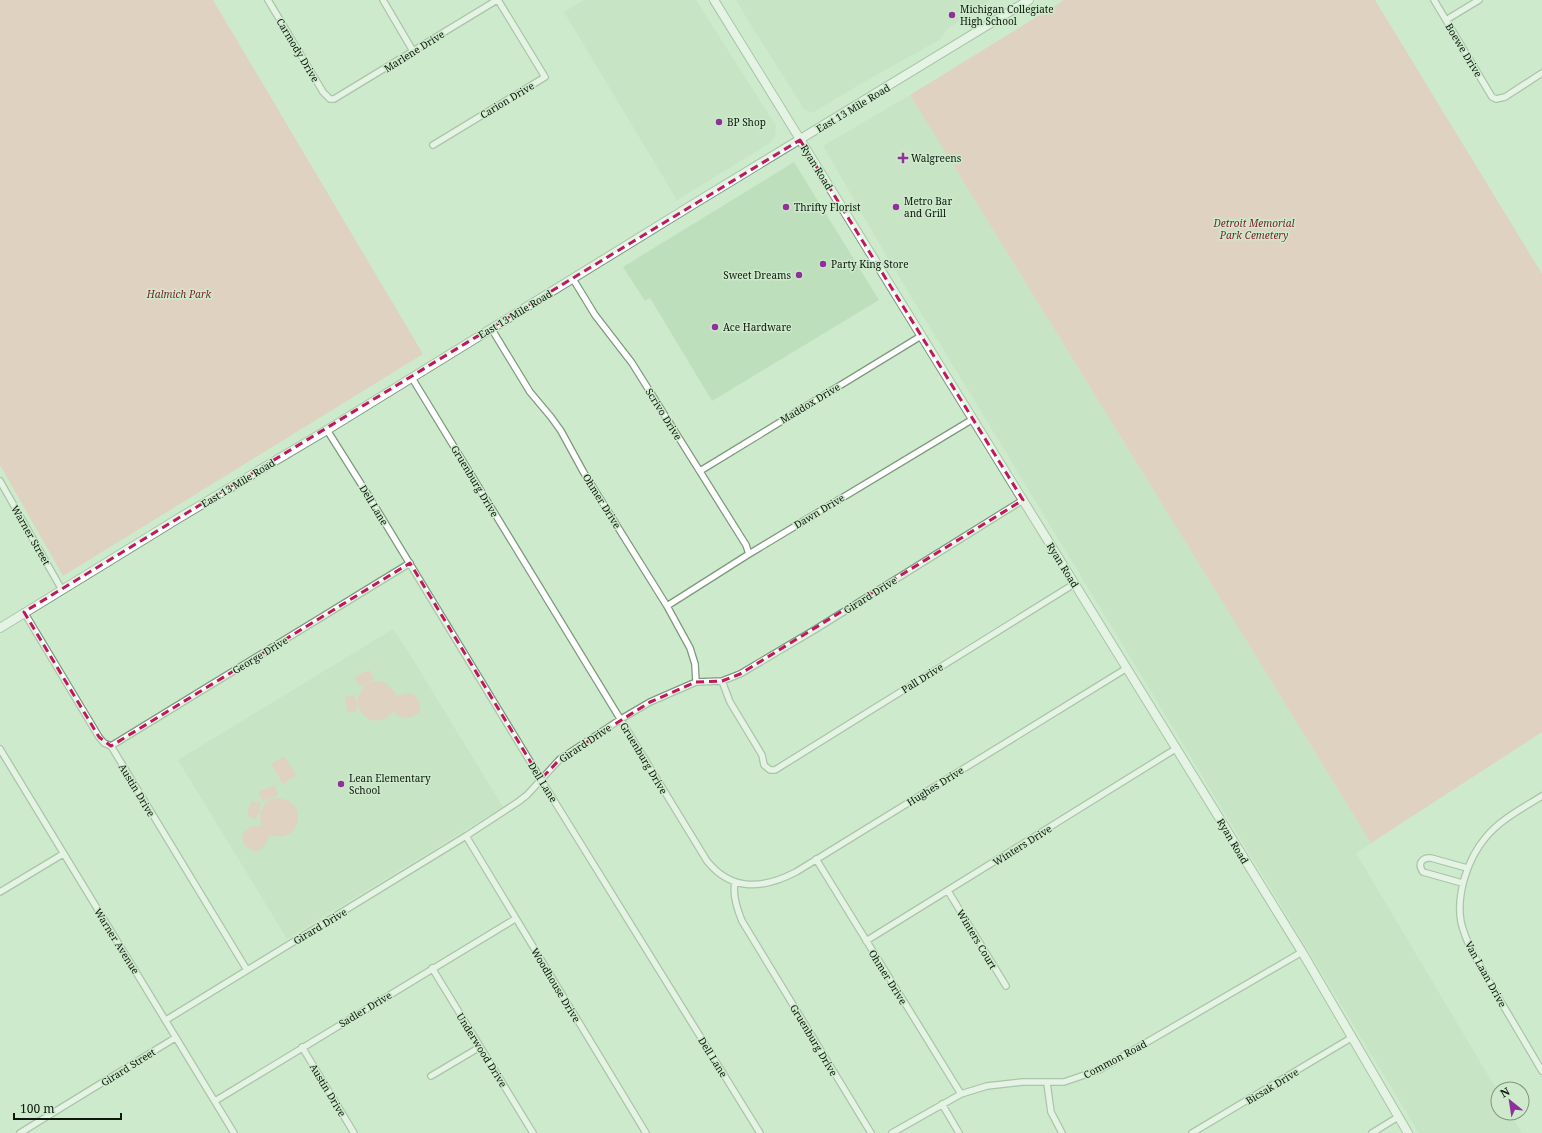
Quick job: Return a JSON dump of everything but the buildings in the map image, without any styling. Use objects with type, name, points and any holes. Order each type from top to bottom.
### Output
[{"type":"main road","name":"Ryan Road","points":[[714,0],[1302,952],[1408,1133]]},
{"type":"main road","name":"East 13 Mile Road","points":[[0,628],[24,612],[327,430],[490,328],[573,279],[1029,0]]},
{"type":"street","name":"Carmody Drive","points":[[268,0],[323,92],[330,99]]},
{"type":"street","points":[[383,0],[413,51]]},
{"type":"street","name":"Marlene Drive","points":[[330,99],[341,96],[498,0]]},
{"type":"street","name":"Carion Drive","points":[[433,145],[545,77],[498,0]]},
{"type":"street","name":"Boewe Drive","points":[[1434,0],[1489,92],[1496,99],[1505,96],[1542,73]]},
{"type":"street","points":[[1446,20],[1479,0]]},
{"type":"street","name":"Scrivo Drive","points":[[573,279],[595,315],[632,364],[746,545],[749,554]]},
{"type":"street","name":"Ohmer Drive","points":[[490,328],[530,392],[561,431],[584,473],[667,606],[690,648],[695,664],[696,682]]},
{"type":"street","name":"Maddox Drive","points":[[700,471],[921,336]]},
{"type":"street","name":"Gruenburg Drive","points":[[412,378],[707,861],[724,877],[735,882],[735,901],[742,921],[871,1133]]},
{"type":"street","name":"Dawn Drive","points":[[667,606],[749,554],[972,419]]},
{"type":"street","name":"Dell Lane","points":[[327,430],[760,1133]]},
{"type":"street","name":"Warner Street","points":[[0,481],[62,590]]},
{"type":"street","name":"Girard Drive","points":[[166,1020],[466,836],[518,802],[560,759],[620,719],[655,700],[696,682],[722,681],[740,674],[816,629],[1023,500]]},
{"type":"street","name":"George Drive","points":[[111,746],[410,563]]},
{"type":"street","name":"Pall Drive","points":[[722,681],[730,702],[762,755],[764,765],[770,770],[775,770],[1074,584]]},
{"type":"street","name":"Austin Drive","points":[[24,612],[99,737],[104,743],[111,746],[247,970]]},
{"type":"street","name":"Hughes Drive","points":[[735,882],[751,885],[765,884],[781,880],[816,860],[1127,668]]},
{"type":"street","name":"Winters Drive","points":[[866,941],[1177,748]]},
{"type":"street","name":"Warner Avenue","points":[[0,749],[234,1133]]},
{"type":"street","name":"Van Laan Drive","points":[[1542,796],[1497,826],[1475,851],[1462,883],[1461,920],[1470,946],[1542,1071]]},
{"type":"street","name":"Woodhouse Drive","points":[[466,836],[646,1133]]},
{"type":"street","points":[[0,892],[63,854]]},
{"type":"street","points":[[1462,883],[1423,872],[1420,862],[1426,857],[1467,868]]},
{"type":"street","name":"Ohmer Drive","points":[[816,860],[961,1094]]},
{"type":"street","name":"Winters Court","points":[[948,891],[1006,986]]},
{"type":"street","name":"Sadler Drive","points":[[215,1101],[515,919]]},
{"type":"street","name":"Common Road","points":[[892,1133],[961,1094],[987,1086],[1022,1082],[1064,1082],[1099,1070],[1302,952]]},
{"type":"street","name":"Underwood Drive","points":[[432,968],[530,1132]]},
{"type":"street","name":"Girard Street","points":[[20,1133],[175,1038]]},
{"type":"street","name":"Bicsak Drive","points":[[1192,1133],[1352,1038]]},
{"type":"street","name":"Austin Drive","points":[[302,1047],[354,1133]]},
{"type":"street","points":[[431,1076],[480,1047]]},
{"type":"street","points":[[1047,1083],[1051,1112],[1062,1133]]},
{"type":"street","points":[[942,1104],[959,1133]]},
{"type":"street","points":[[1372,1133],[1398,1117]]},
{"type":"highlighted area","points":[[800,140],[1023,500],[740,674],[722,681],[696,682],[650,702],[560,759],[541,779],[410,563],[111,746],[99,737],[24,612]]},
{"type":"shaded area","points":[[584,0],[696,0],[776,126],[775,137],[770,143],[677,200],[564,12]]},
{"type":"shaded area","points":[[736,0],[990,0],[946,30],[941,39],[812,113],[804,109]]},
{"type":"shaded area","points":[[910,95],[1371,843],[1356,853],[1491,1081],[1490,1081],[1490,1121],[1515,1121],[1522,1133],[1419,1133],[886,255],[823,146]]},
{"type":"shaded area","points":[[794,162],[879,300],[712,401],[650,298],[645,301],[623,267]]},
{"type":"shaded area","name":"Lean Elementary School","points":[[393,629],[503,807],[287,939],[178,760]]},
{"type":"green space","name":"Halmich Park","points":[[0,0],[213,0],[423,354],[63,576],[0,465]]},
{"type":"green space","name":"Detroit Memorial Park Cemetery","points":[[1064,0],[1375,0],[1542,274],[1542,732],[1371,843],[910,95]]},
{"type":"green space","points":[[369,670],[374,678],[368,683],[386,683],[397,696],[405,693],[414,694],[420,704],[420,711],[410,718],[403,718],[394,711],[389,716],[378,721],[364,715],[357,704],[357,711],[348,713],[345,697],[355,695],[357,702],[360,692],[367,684],[360,686],[354,677]]},
{"type":"green space","points":[[284,756],[296,775],[283,784],[271,764]]},
{"type":"green space","points":[[274,785],[278,795],[272,799],[284,799],[293,804],[297,811],[298,819],[296,827],[290,833],[281,836],[269,835],[264,847],[258,851],[251,850],[244,843],[242,839],[243,835],[252,826],[261,825],[260,812],[256,819],[247,816],[251,801],[261,803],[259,810],[261,811],[265,803],[271,799],[262,801],[259,792]]},
{"type":"place","name":"Michigan Collegiate High School","points":[[952,15]]},
{"type":"place","name":"BP Shop","points":[[719,122]]},
{"type":"place","name":"Walgreens","points":[[903,158]]},
{"type":"place","name":"Thrifty Florist","points":[[786,207]]},
{"type":"place","name":"Metro Bar and Grill","points":[[896,207]]},
{"type":"place","name":"Party King Store","points":[[823,264]]},
{"type":"place","name":"Sweet Dreams","points":[[799,275]]},
{"type":"place","name":"Ace Hardware","points":[[715,327]]},
{"type":"place","name":"Lean Elementary School","points":[[341,784]]}]
